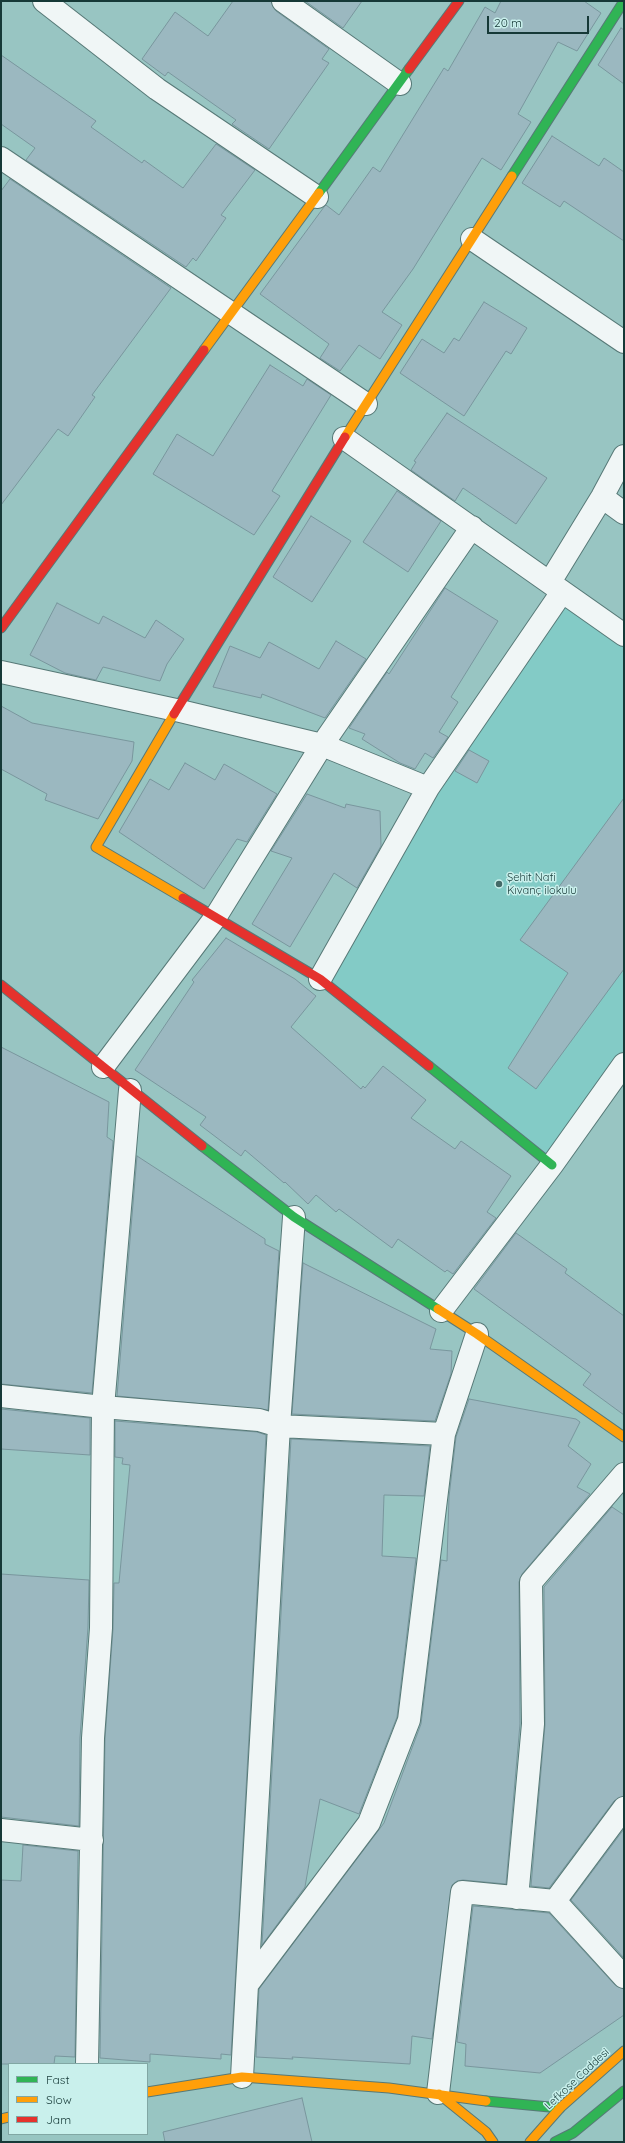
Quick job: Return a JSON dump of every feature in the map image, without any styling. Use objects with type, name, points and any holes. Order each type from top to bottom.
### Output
[{"type":"street","points":[[44,1],[157,89],[317,197]]},
{"type":"street","points":[[283,1],[400,84]]},
{"type":"street","points":[[1,628],[400,84],[459,1]]},
{"type":"street","points":[[552,1165],[320,979],[96,847],[176,710],[344,438],[624,1]]},
{"type":"street","points":[[1,158],[366,404]]},
{"type":"street","points":[[472,239],[624,342]]},
{"type":"street","points":[[344,438],[624,635]]},
{"type":"street","points":[[320,979],[428,788],[556,587],[624,456]]},
{"type":"street","points":[[602,497],[624,513]]},
{"type":"street","points":[[103,1067],[215,918],[322,745],[472,527]]},
{"type":"street","points":[[1,672],[176,710],[322,745],[428,788]]},
{"type":"street","points":[[1,985],[130,1090],[294,1217],[477,1334],[624,1437]]},
{"type":"street","points":[[441,1311],[552,1165],[624,1064]]},
{"type":"street","points":[[87,2063],[93,1738],[101,1628],[103,1407],[130,1090]]},
{"type":"street","points":[[242,2077],[279,1426],[294,1217]]},
{"type":"street","points":[[248,1985],[369,1823],[409,1720],[444,1434],[477,1334]]},
{"type":"street","points":[[1,1396],[103,1407],[259,1420],[279,1426],[444,1434]]},
{"type":"street","points":[[517,1898],[533,1724],[531,1582],[624,1474]]},
{"type":"street","points":[[555,1901],[624,1808]]},
{"type":"street","points":[[1,1830],[92,1840]]},
{"type":"street","points":[[438,2093],[462,1892],[555,1901],[624,1977]]},
{"type":"street","name":"Lefkoşe Caddesi","points":[[530,2142],[560,2108],[624,2051]]},
{"type":"street","points":[[148,2092],[242,2077],[438,2093],[499,2103],[560,2108]]},
{"type":"street","points":[[555,2142],[573,2133],[624,2092]]},
{"type":"street","points":[[438,2093],[486,2132],[493,2142]]},
{"type":"shaded area","name":"Şehit Nafi Kıvanç ilokulu","points":[[562,592],[624,635],[624,1064],[552,1165],[320,979]]},
{"type":"building","points":[[233,1],[271,1],[276,11],[329,49],[322,59],[329,63],[269,149],[232,124],[236,120],[168,72],[165,76],[142,59],[175,12],[208,36]]},
{"type":"building","points":[[305,1],[362,1],[343,28]]},
{"type":"building","points":[[501,1],[584,1],[601,13],[577,51],[558,42],[518,114],[531,122],[501,170],[482,158],[413,269],[382,312],[402,325],[380,359],[359,345],[340,371],[320,358],[329,344],[260,294],[324,207],[326,205],[339,215],[373,167],[380,172],[444,68],[448,71],[485,7],[495,13]]},
{"type":"building","points":[[621,28],[624,30],[624,84],[598,65]]},
{"type":"building","points":[[1,55],[96,121],[91,127],[142,163],[144,160],[183,188],[216,144],[255,170],[221,215],[226,218],[196,261],[193,258],[186,267],[26,160],[35,148],[1,124]]},
{"type":"building","points":[[552,136],[599,166],[604,158],[624,172],[624,241],[564,201],[560,207],[522,183]]},
{"type":"building","points":[[10,179],[171,288],[92,395],[95,397],[68,436],[58,429],[1,505],[1,191]]},
{"type":"building","points":[[484,302],[527,328],[511,354],[506,351],[464,416],[400,373],[422,339],[444,353],[454,338],[459,341]]},
{"type":"building","points":[[270,365],[303,386],[307,379],[331,395],[272,491],[280,496],[254,535],[153,474],[177,434],[213,456]]},
{"type":"building","points":[[447,413],[547,478],[516,524],[463,488],[455,501],[411,470],[416,462],[414,461]]},
{"type":"building","points":[[397,491],[441,521],[408,572],[363,542]]},
{"type":"building","points":[[311,516],[351,541],[312,602],[273,577]]},
{"type":"building","points":[[445,588],[498,621],[451,697],[458,702],[439,732],[448,737],[433,758],[425,753],[415,769],[400,763],[362,739],[365,734],[349,728],[387,672],[389,674]]},
{"type":"building","points":[[57,603],[99,624],[103,616],[145,638],[156,620],[184,639],[167,664],[160,681],[103,667],[96,680],[65,673],[30,655]]},
{"type":"building","points":[[336,641],[366,659],[325,718],[262,694],[261,698],[213,687],[230,646],[260,658],[269,642],[319,669]]},
{"type":"building","points":[[1,706],[32,723],[134,742],[132,761],[98,819],[45,800],[47,794],[1,769]]},
{"type":"building","points":[[469,750],[489,761],[477,783],[455,771]]},
{"type":"building","points":[[185,763],[215,780],[224,764],[277,794],[247,842],[237,839],[204,889],[119,832],[150,779],[169,790]]},
{"type":"building","points":[[307,794],[345,808],[346,804],[380,811],[381,846],[357,888],[334,873],[290,947],[252,924],[292,858],[271,851]]},
{"type":"building","points":[[624,798],[624,969],[536,1089],[508,1068],[568,973],[520,940]]},
{"type":"building","points":[[226,938],[295,979],[316,996],[291,1027],[361,1089],[363,1086],[365,1088],[383,1066],[426,1100],[411,1118],[455,1149],[461,1141],[511,1176],[487,1212],[496,1218],[453,1274],[447,1270],[445,1272],[398,1239],[392,1248],[339,1209],[336,1212],[316,1195],[308,1204],[285,1182],[284,1183],[245,1150],[241,1156],[200,1125],[206,1117],[135,1070],[194,982],[192,980]]},
{"type":"building","points":[[1,1047],[109,1102],[107,1137],[113,1141],[92,1393],[1,1384]]},
{"type":"building","points":[[137,1156],[265,1239],[265,1244],[279,1251],[268,1410],[117,1396]]},
{"type":"building","points":[[516,1233],[567,1269],[565,1273],[624,1316],[624,1415],[583,1385],[591,1374],[474,1289]]},
{"type":"building","points":[[303,1263],[436,1329],[430,1349],[452,1351],[451,1374],[435,1421],[292,1414]]},
{"type":"building","points":[[469,1399],[576,1419],[580,1422],[568,1446],[591,1464],[577,1487],[590,1494],[522,1574],[519,1582],[520,1724],[506,1884],[463,1880],[457,1881],[452,1885],[432,2039],[412,2036],[410,2064],[292,2057],[293,2059],[256,2057],[259,1989],[384,1823],[421,1724],[441,1560],[447,1561],[449,1497],[456,1437]]},
{"type":"building","points":[[1,1409],[90,1418],[90,1455],[1,1449]]},
{"type":"building","points":[[115,1421],[257,1432],[266,1435],[231,2055],[221,2054],[221,2059],[150,2054],[150,2062],[100,2058],[105,1739],[113,1629],[114,1583],[119,1583],[130,1465],[122,1464],[123,1458],[115,1457]]},
{"type":"building","points":[[291,1439],[430,1446],[424,1496],[384,1495],[382,1556],[416,1558],[397,1717],[359,1814],[320,1799],[305,1887],[262,1945]]},
{"type":"building","points":[[612,1507],[624,1515],[624,1796],[614,1801],[549,1888],[531,1886],[545,1725],[544,1587]]},
{"type":"building","points":[[1,1574],[89,1580],[88,1627],[80,1738],[79,1826],[1,1817]]},
{"type":"building","points":[[624,1829],[624,1958],[571,1900]]},
{"type":"building","points":[[23,1845],[78,1851],[75,2057],[55,2056],[54,2063],[1,2064],[1,1880],[21,1881]]},
{"type":"building","points":[[473,1906],[549,1913],[615,1985],[624,1989],[624,2015],[540,2073],[465,2066],[466,2044],[457,2042]]},
{"type":"building","points":[[302,2098],[312,2142],[165,2142],[163,2132]]},
{"type":"traffic: fast","points":[[512,176],[624,1]]},
{"type":"traffic: fast","points":[[319,193],[409,69]]},
{"type":"traffic: fast","points":[[429,1066],[552,1165]]},
{"type":"traffic: fast","points":[[202,1146],[294,1217],[438,1309]]},
{"type":"traffic: fast","points":[[555,2142],[573,2133],[624,2091]]},
{"type":"traffic: fast","points":[[486,2101],[560,2108]]},
{"type":"traffic: slow","points":[[345,437],[512,176]]},
{"type":"traffic: slow","points":[[204,350],[319,193]]},
{"type":"traffic: slow","points":[[174,714],[96,847],[183,898]]},
{"type":"traffic: slow","points":[[438,1309],[477,1334],[624,1437]]},
{"type":"traffic: slow","points":[[530,2142],[560,2108],[624,2051]]},
{"type":"traffic: slow","points":[[148,2092],[242,2077],[389,2088],[486,2101]]},
{"type":"traffic: slow","points":[[439,2094],[486,2132],[493,2142]]},
{"type":"traffic: slow","points":[[1,2119],[8,2117]]},
{"type":"traffic: jam","points":[[409,69],[459,1]]},
{"type":"traffic: jam","points":[[1,628],[204,350]]},
{"type":"traffic: jam","points":[[174,714],[345,437]]},
{"type":"traffic: jam","points":[[183,898],[320,979],[429,1066]]},
{"type":"traffic: jam","points":[[1,985],[202,1146]]},
{"type":"place","name":"Şehit Nafi Kıvanç ilokulu","points":[[499,884]]}]
